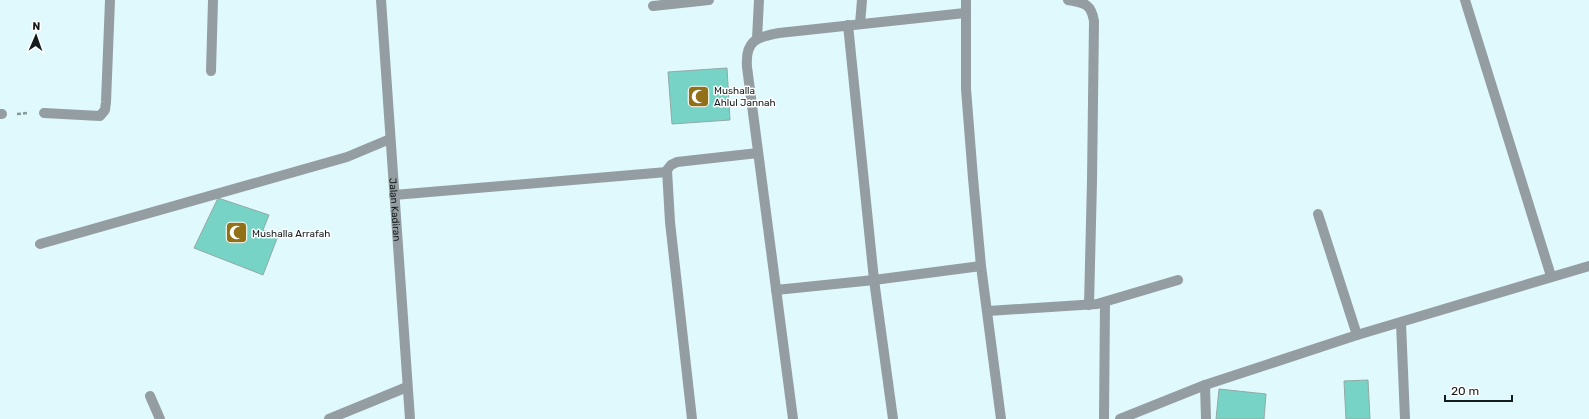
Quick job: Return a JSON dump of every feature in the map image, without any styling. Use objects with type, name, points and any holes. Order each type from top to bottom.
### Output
[{"type":"street","points":[[44,113],[100,116],[103,113],[106,102],[110,0]]},
{"type":"street","points":[[211,71],[213,0]]},
{"type":"street","name":"Jalan Kadiran","points":[[381,0],[410,419]]},
{"type":"street","points":[[653,6],[709,0]]},
{"type":"street","points":[[757,39],[759,0]]},
{"type":"street","points":[[860,24],[862,0]]},
{"type":"street","points":[[966,0],[966,89],[981,266],[1001,419]]},
{"type":"street","points":[[1068,0],[1079,2],[1088,6],[1091,10],[1094,22],[1092,173],[1088,305]]},
{"type":"street","points":[[1465,0],[1551,276]]},
{"type":"street","points":[[793,419],[746,57],[748,49],[757,39],[779,34],[965,13]]},
{"type":"street","points":[[848,26],[874,280],[893,419]]},
{"type":"street","points":[[40,244],[347,157],[390,139]]},
{"type":"street","points":[[692,419],[671,230],[667,172],[671,166],[677,162],[758,153]]},
{"type":"street","points":[[394,195],[667,172]]},
{"type":"street","points":[[1318,214],[1357,334]]},
{"type":"street","points":[[776,290],[874,280],[981,266]]},
{"type":"street","points":[[1120,419],[1205,385],[1357,334],[1401,323],[1551,276],[1589,266]]},
{"type":"street","points":[[988,311],[1088,305],[1106,302],[1178,280]]},
{"type":"street","points":[[1104,419],[1106,302]]},
{"type":"street","points":[[1401,323],[1405,419]]},
{"type":"street","points":[[1205,385],[1206,419]]},
{"type":"street","points":[[329,419],[407,387]]},
{"type":"street","points":[[150,396],[160,419]]},
{"type":"path","points":[[1,114],[44,113]]},
{"type":"building","name":"Mushalla Ahlul Jannah","points":[[727,68],[730,120],[672,124],[668,72]]},
{"type":"building","name":"Mushalla Arrafah","points":[[218,198],[269,215],[263,230],[278,236],[263,275],[194,248]]},
{"type":"building","points":[[1368,380],[1370,419],[1346,419],[1344,381]]},
{"type":"building","points":[[1219,389],[1266,394],[1264,419],[1216,419]]},
{"type":"place","name":"Mushalla Ahlul Jannah","points":[[699,96]]},
{"type":"place","name":"Mushalla Arrafah","points":[[236,233]]}]
